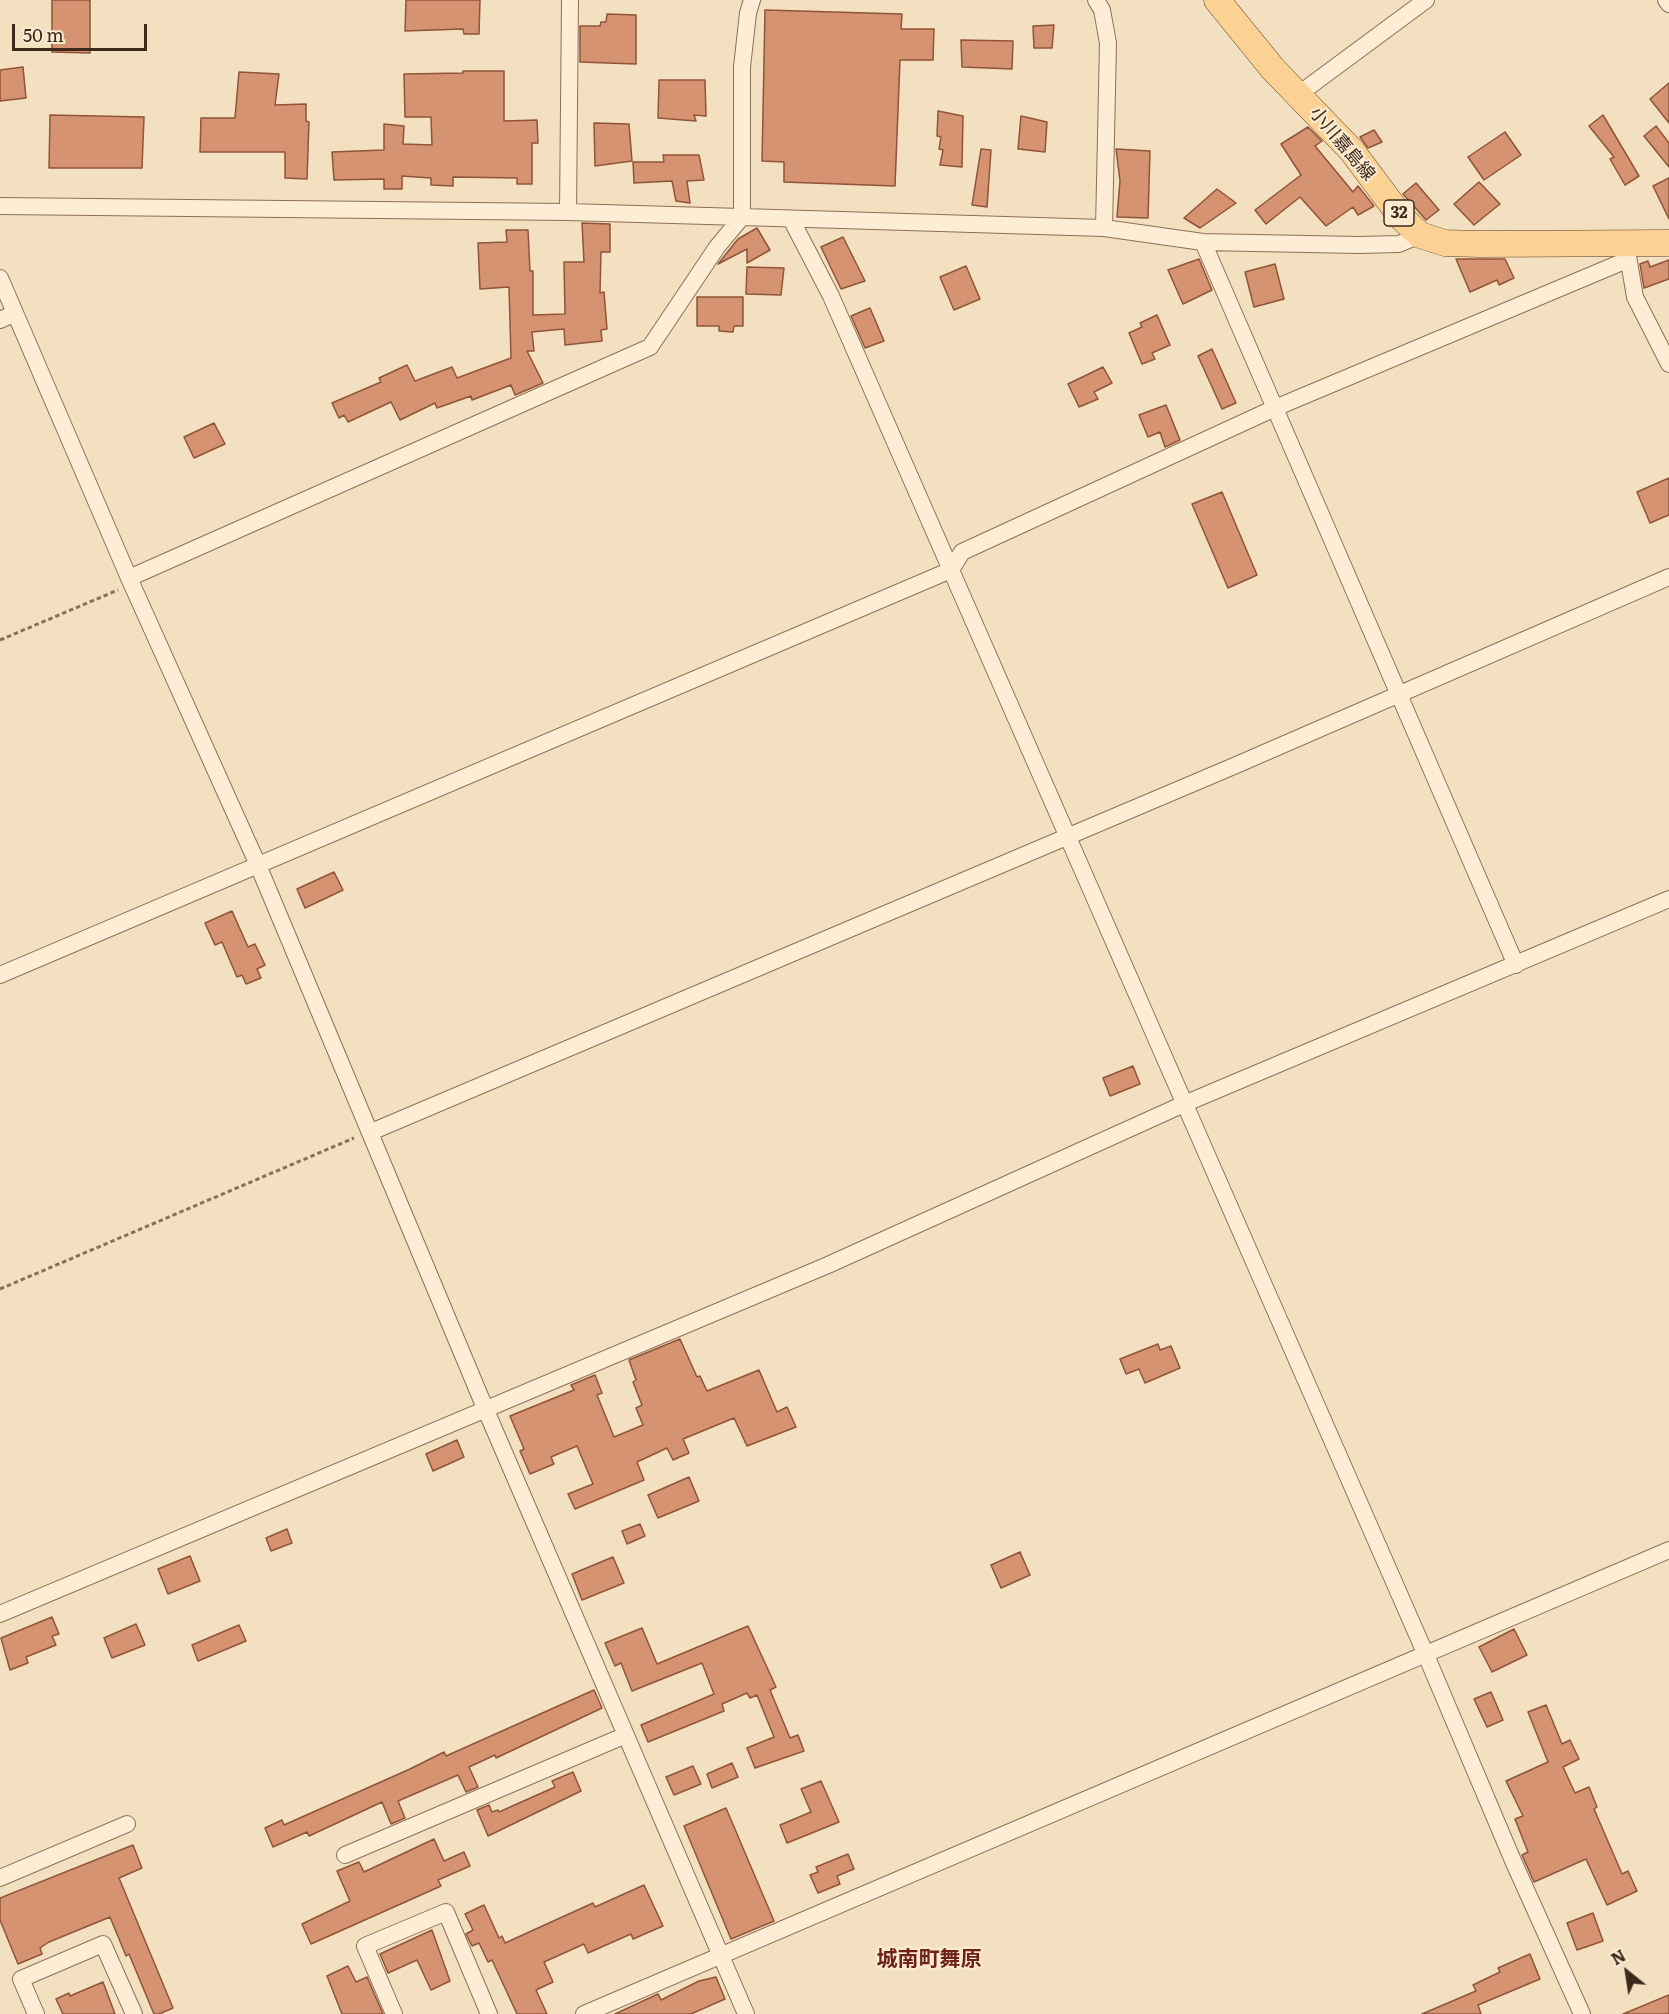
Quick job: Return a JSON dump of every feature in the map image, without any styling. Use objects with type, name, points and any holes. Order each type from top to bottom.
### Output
[{"type":"main road","name":"小川嘉島線","points":[[1217,0],[1274,69],[1352,151],[1402,218],[1420,235],[1445,243],[1627,252],[1669,243]]},
{"type":"street","points":[[568,212],[570,0]]},
{"type":"street","points":[[124,584],[650,347],[717,247],[742,217],[742,67],[748,13],[752,0]]},
{"type":"street","points":[[1096,0],[1102,10],[1108,43],[1104,228]]},
{"type":"street","points":[[1299,94],[1426,0]]},
{"type":"street","points":[[1666,0],[1669,4]]},
{"type":"street","points":[[0,206],[568,212],[742,217],[1104,228],[1203,242],[1399,244],[1420,235]]},
{"type":"street","points":[[791,219],[831,296],[1426,1654],[1514,1863],[1582,2014]]},
{"type":"street","points":[[1203,242],[1400,692],[1516,965]]},
{"type":"street","points":[[0,975],[951,570],[962,552],[1275,408],[1627,252],[1635,297],[1669,364]]},
{"type":"street","points":[[0,278],[7,316],[124,584],[258,865],[485,1408],[746,2014]]},
{"type":"street","points":[[371,1132],[1068,834],[1234,766],[1669,577]]},
{"type":"street","points":[[0,1614],[828,1264],[1184,1104],[1669,899]]},
{"type":"street","points":[[584,2014],[1669,1550]]},
{"type":"street","points":[[345,1855],[626,1735]]},
{"type":"street","points":[[0,1878],[128,1824]]},
{"type":"street","points":[[394,2014],[365,1946],[446,1912],[489,2014]]},
{"type":"street","points":[[36,2014],[21,1979],[103,1944],[134,2014]]},
{"type":"path","points":[[0,640],[124,584]]},
{"type":"path","points":[[0,1289],[318,1152],[371,1132]]},
{"type":"building","points":[[52,0],[90,0],[90,53],[52,52]]},
{"type":"building","points":[[406,0],[480,0],[479,34],[464,34],[463,29],[405,31]]},
{"type":"building","points":[[765,10],[902,14],[901,29],[934,29],[933,60],[900,60],[895,186],[784,182],[784,162],[762,161]]},
{"type":"building","points":[[607,14],[636,15],[636,64],[580,62],[580,26],[600,26],[601,22],[606,22]]},
{"type":"building","points":[[1054,25],[1052,48],[1034,48],[1033,26]]},
{"type":"building","points":[[961,40],[1013,41],[1012,69],[962,67]]},
{"type":"building","points":[[23,67],[26,98],[0,101],[0,70]]},
{"type":"building","points":[[463,71],[504,71],[504,121],[537,120],[538,143],[532,143],[532,184],[517,184],[517,178],[453,177],[453,186],[431,185],[431,178],[402,176],[402,189],[384,189],[384,179],[334,180],[332,152],[384,150],[384,124],[404,126],[403,144],[432,145],[431,117],[405,117],[404,74],[463,73]]},
{"type":"building","points":[[239,72],[279,74],[275,105],[306,104],[306,121],[309,122],[307,179],[285,178],[285,152],[200,152],[201,118],[235,118]]},
{"type":"building","points":[[659,80],[705,80],[706,116],[694,115],[696,121],[658,118]]},
{"type":"building","points":[[1669,83],[1669,123],[1650,99]]},
{"type":"building","points":[[938,111],[963,116],[962,167],[940,165],[943,150],[939,149],[941,137],[937,136]]},
{"type":"building","points":[[50,115],[144,117],[142,168],[49,168]]},
{"type":"building","points":[[1603,115],[1639,176],[1625,185],[1610,159],[1614,157],[1589,126]]},
{"type":"building","points":[[1021,116],[1047,122],[1045,152],[1018,149]]},
{"type":"building","points":[[594,123],[629,124],[632,161],[595,166]]},
{"type":"building","points":[[1656,126],[1669,143],[1669,167],[1644,136]]},
{"type":"building","points":[[1308,127],[1322,141],[1315,146],[1353,192],[1358,186],[1374,206],[1358,215],[1353,207],[1326,226],[1300,197],[1266,224],[1255,210],[1301,175],[1281,144]]},
{"type":"building","points":[[1374,130],[1382,142],[1368,148],[1360,137]]},
{"type":"building","points":[[1505,132],[1521,155],[1484,180],[1468,157]]},
{"type":"building","points":[[981,149],[991,150],[987,207],[972,205]]},
{"type":"building","points":[[1116,149],[1150,151],[1148,218],[1117,217],[1120,181]]},
{"type":"building","points":[[663,155],[699,155],[704,180],[687,181],[690,203],[676,201],[672,181],[634,183],[633,162],[664,162]]},
{"type":"building","points":[[1669,178],[1669,219],[1653,186]]},
{"type":"building","points":[[1479,182],[1500,204],[1474,225],[1454,204]]},
{"type":"building","points":[[1416,183],[1439,210],[1426,220],[1403,194]]},
{"type":"building","points":[[1217,189],[1236,203],[1200,228],[1184,218]]},
{"type":"building","points":[[582,223],[610,224],[610,252],[601,252],[600,293],[604,292],[607,329],[601,330],[602,341],[565,345],[564,329],[532,332],[534,351],[527,351],[543,383],[515,395],[511,385],[472,400],[471,396],[437,408],[435,403],[400,420],[391,402],[348,422],[344,415],[339,418],[332,403],[381,382],[379,378],[407,365],[415,381],[452,367],[457,378],[511,358],[509,287],[480,289],[478,243],[507,242],[506,230],[528,230],[530,271],[533,271],[533,315],[565,314],[564,262],[584,262]]},
{"type":"building","points":[[757,228],[770,250],[747,263],[747,249],[718,264],[738,239]]},
{"type":"building","points":[[843,237],[865,281],[841,289],[821,247]]},
{"type":"building","points":[[1199,259],[1212,290],[1183,304],[1168,270]]},
{"type":"building","points":[[1456,259],[1505,259],[1514,278],[1499,285],[1497,280],[1470,292]]},
{"type":"building","points":[[1669,260],[1669,279],[1644,288],[1640,264],[1648,261],[1650,267]]},
{"type":"building","points":[[1275,264],[1284,299],[1254,307],[1245,272]]},
{"type":"building","points":[[966,266],[980,299],[954,310],[940,277]]},
{"type":"building","points":[[747,267],[784,268],[781,295],[746,294]]},
{"type":"building","points":[[697,297],[743,297],[743,326],[734,326],[733,332],[719,331],[719,326],[697,326]]},
{"type":"building","points":[[870,308],[884,341],[865,348],[851,316]]},
{"type":"building","points":[[1157,315],[1170,345],[1152,353],[1155,359],[1142,364],[1129,333],[1142,327],[1140,323]]},
{"type":"building","points":[[1212,349],[1236,403],[1222,409],[1198,356]]},
{"type":"building","points":[[1103,367],[1112,383],[1094,392],[1098,399],[1079,407],[1068,384]]},
{"type":"building","points":[[1166,405],[1180,440],[1165,447],[1160,432],[1148,437],[1139,415]]},
{"type":"building","points":[[214,423],[225,444],[194,458],[184,437]]},
{"type":"building","points":[[1669,478],[1669,515],[1650,523],[1637,492]]},
{"type":"building","points":[[1222,492],[1257,575],[1228,588],[1192,504]]},
{"type":"building","points":[[334,872],[343,890],[305,908],[297,889]]},
{"type":"building","points":[[232,911],[248,947],[255,944],[265,965],[257,969],[261,978],[246,984],[242,975],[237,977],[222,942],[215,945],[205,923]]},
{"type":"building","points":[[1133,1066],[1140,1084],[1110,1096],[1103,1078]]},
{"type":"building","points":[[680,1339],[697,1377],[700,1376],[707,1391],[759,1370],[777,1412],[787,1407],[796,1427],[747,1446],[734,1418],[683,1439],[689,1453],[673,1460],[667,1448],[637,1462],[644,1480],[575,1509],[568,1494],[593,1484],[577,1446],[551,1457],[554,1464],[530,1474],[520,1451],[524,1449],[510,1416],[574,1390],[571,1385],[595,1375],[602,1393],[597,1395],[614,1437],[643,1425],[636,1408],[642,1405],[633,1382],[636,1380],[629,1360]]},
{"type":"building","points":[[1158,1344],[1160,1350],[1171,1346],[1180,1368],[1145,1383],[1139,1369],[1126,1374],[1120,1359]]},
{"type":"building","points":[[457,1440],[464,1457],[433,1471],[426,1454]]},
{"type":"building","points":[[689,1477],[699,1501],[658,1518],[648,1495]]},
{"type":"building","points":[[640,1524],[645,1536],[627,1544],[622,1531]]},
{"type":"building","points":[[287,1529],[292,1543],[271,1551],[266,1538]]},
{"type":"building","points":[[1020,1552],[1030,1575],[1001,1588],[991,1565]]},
{"type":"building","points":[[190,1556],[200,1581],[168,1594],[158,1569]]},
{"type":"building","points":[[613,1557],[624,1583],[582,1600],[572,1574]]},
{"type":"building","points":[[52,1617],[59,1634],[52,1636],[56,1645],[26,1657],[28,1663],[10,1670],[1,1638]]},
{"type":"building","points":[[136,1624],[145,1645],[112,1658],[104,1638]]},
{"type":"building","points":[[239,1625],[246,1641],[198,1661],[192,1645]]},
{"type":"building","points":[[748,1626],[776,1687],[770,1690],[790,1738],[798,1735],[804,1751],[755,1768],[747,1748],[774,1737],[757,1695],[750,1698],[747,1693],[722,1704],[724,1711],[648,1742],[641,1725],[714,1694],[702,1663],[632,1691],[621,1663],[615,1666],[605,1643],[642,1628],[657,1664]]},
{"type":"building","points":[[1514,1629],[1527,1655],[1492,1672],[1479,1647]]},
{"type":"building","points":[[594,1690],[602,1708],[496,1758],[495,1755],[469,1767],[478,1787],[466,1792],[458,1775],[398,1801],[405,1818],[391,1824],[382,1802],[309,1836],[307,1832],[273,1847],[265,1828],[282,1820],[284,1825],[444,1752],[446,1756]]},
{"type":"building","points":[[1491,1692],[1503,1720],[1487,1727],[1474,1699]]},
{"type":"building","points":[[1546,1705],[1562,1744],[1570,1740],[1579,1759],[1563,1767],[1575,1793],[1589,1787],[1597,1807],[1594,1809],[1622,1874],[1628,1871],[1637,1891],[1607,1905],[1586,1859],[1534,1882],[1522,1855],[1528,1852],[1515,1819],[1523,1816],[1506,1781],[1548,1762],[1528,1712]]},
{"type":"building","points":[[732,1763],[738,1777],[712,1788],[707,1774]]},
{"type":"building","points":[[693,1766],[701,1784],[674,1795],[666,1777]]},
{"type":"building","points":[[573,1772],[581,1791],[488,1836],[477,1810],[489,1805],[492,1812],[498,1810],[499,1812],[555,1787],[552,1781]]},
{"type":"building","points":[[821,1781],[839,1822],[787,1843],[780,1825],[811,1812],[801,1789]]},
{"type":"building","points":[[726,1808],[774,1921],[731,1939],[684,1826]]},
{"type":"building","points":[[434,1839],[444,1861],[464,1852],[470,1866],[438,1880],[441,1886],[311,1944],[302,1924],[350,1901],[337,1871],[359,1862],[364,1872]]},
{"type":"building","points":[[133,1845],[142,1868],[119,1878],[173,2008],[159,2014],[154,2014],[129,1954],[126,1956],[110,1917],[49,1942],[40,1948],[42,1954],[18,1964],[0,1920],[0,1898]]},
{"type":"building","points":[[848,1854],[854,1869],[837,1876],[840,1884],[818,1893],[810,1875],[818,1872],[816,1867]]},
{"type":"building","points":[[644,1885],[663,1926],[633,1939],[631,1934],[588,1953],[584,1944],[544,1962],[553,1982],[536,1990],[547,2014],[517,2014],[492,1960],[488,1962],[479,1943],[472,1946],[466,1934],[473,1930],[465,1914],[484,1905],[499,1938],[502,1936],[505,1943],[593,1903],[595,1907]]},
{"type":"building","points":[[1593,1913],[1603,1941],[1577,1950],[1567,1923]]},
{"type":"building","points":[[432,1930],[450,1981],[431,1990],[417,1960],[388,1973],[380,1954]]},
{"type":"building","points":[[1530,1954],[1540,1979],[1478,2005],[1481,2014],[1422,2014],[1476,1991],[1473,1985],[1500,1972],[1498,1968]]},
{"type":"building","points":[[348,1966],[356,1982],[367,1977],[383,2014],[342,2014],[327,1976]]},
{"type":"building","points":[[716,1977],[725,1999],[691,2014],[615,2014],[658,1994],[661,2000],[699,1981]]},
{"type":"building","points":[[103,1982],[115,2014],[63,2014],[56,1999],[69,1993],[70,1996]]},
{"type":"building","points":[[1669,1995],[1669,2014],[1623,2014]]},
{"type":"district","name":"城南町舞原","points":[[929,1960]]}]
